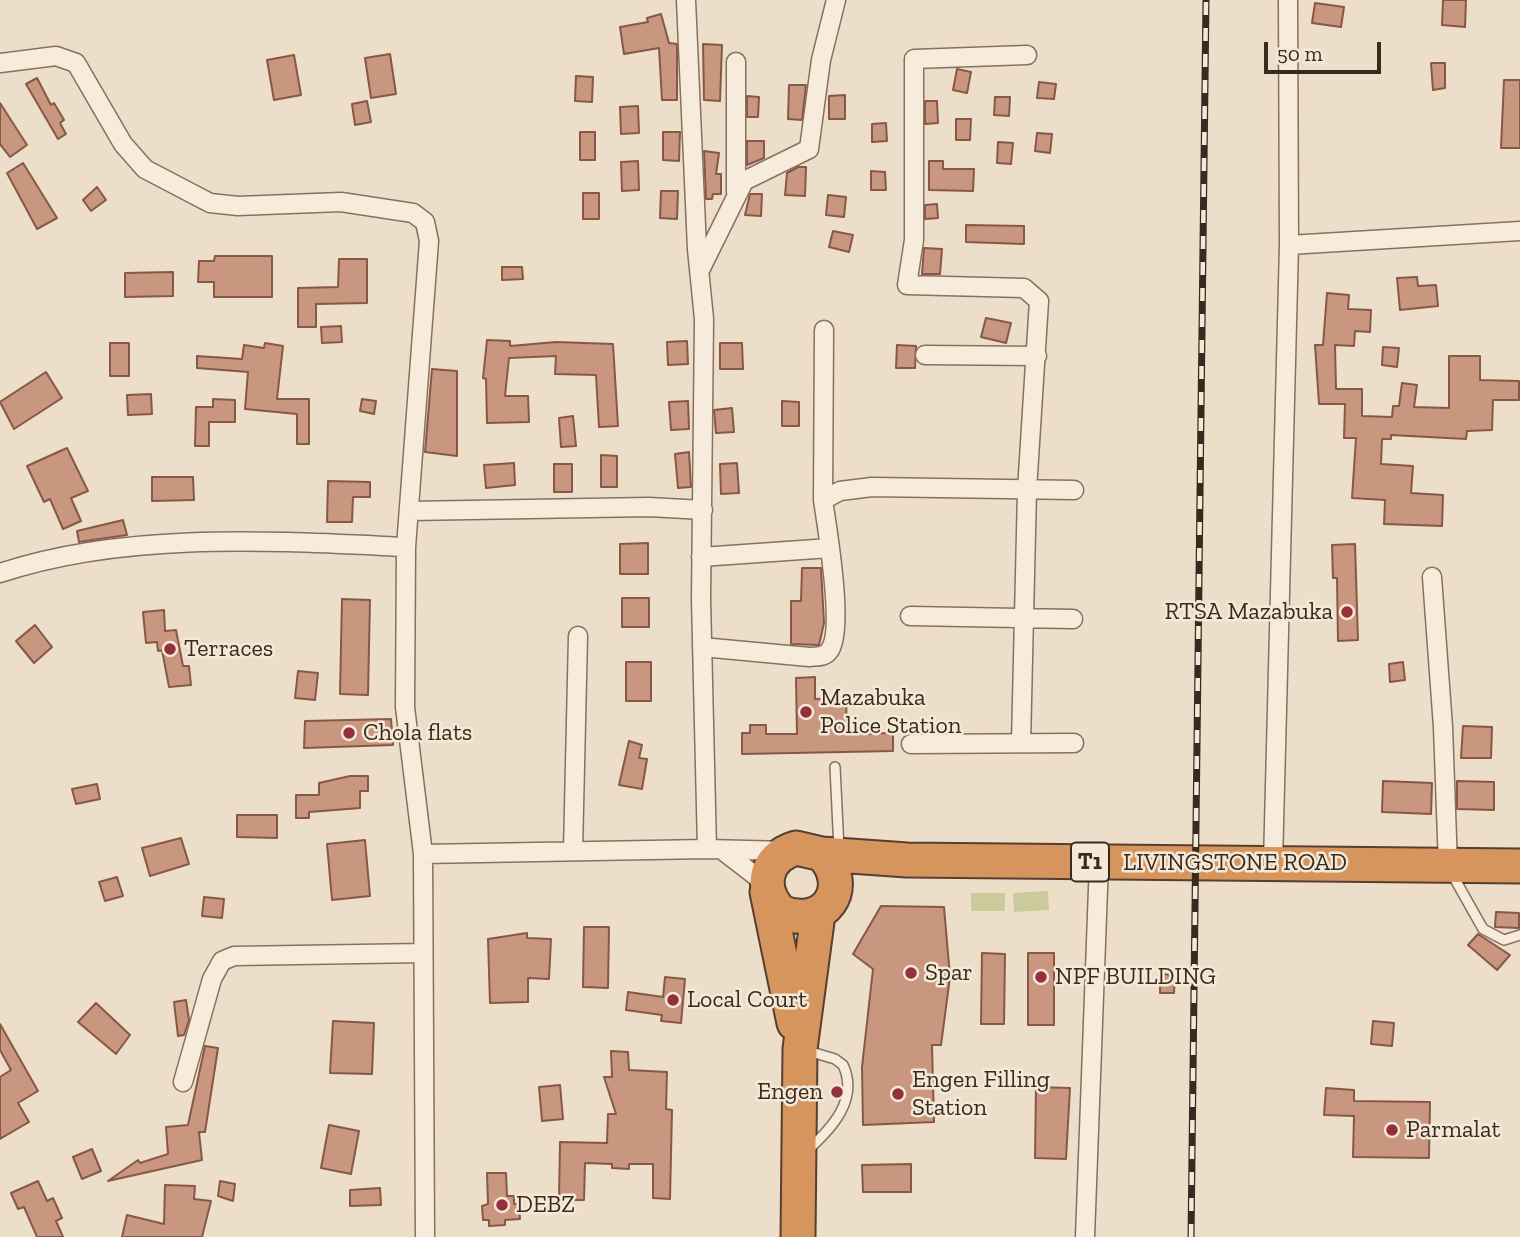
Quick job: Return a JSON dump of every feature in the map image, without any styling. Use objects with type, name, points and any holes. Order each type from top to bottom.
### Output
[{"type":"highway","name":"LIVINGSTONE ROAD","points":[[787,850],[805,848],[833,865],[907,860],[1520,866]]},
{"type":"highway","points":[[787,850],[775,859],[768,870],[766,888],[800,1049]]},
{"type":"highway","points":[[766,888],[782,912],[793,917],[818,914],[831,902],[833,865]]},
{"type":"highway","points":[[799,1237],[800,1049],[818,914]]},
{"type":"street","points":[[686,0],[697,249],[701,268],[702,647],[715,849],[766,888]]},
{"type":"street","points":[[701,268],[736,191],[747,179],[809,149],[821,60],[836,0]]},
{"type":"street","points":[[1273,863],[1289,245],[1288,0]]},
{"type":"street","points":[[1021,743],[1027,490],[1039,301],[1024,288],[907,285],[914,240],[914,60],[1027,55]]},
{"type":"street","points":[[0,63],[55,56],[76,63],[123,144],[145,169],[210,203],[237,206],[341,202],[420,216],[425,222],[429,241],[406,547],[405,707],[423,854],[425,1237]]},
{"type":"street","points":[[736,62],[736,191]]},
{"type":"street","points":[[1289,245],[1520,231]]},
{"type":"street","points":[[702,647],[809,657],[823,656],[833,644],[837,618],[823,500],[824,330]]},
{"type":"street","points":[[925,355],[1037,356]]},
{"type":"street","points":[[823,500],[841,491],[872,487],[1074,490]]},
{"type":"street","points":[[409,511],[649,507],[703,510]]},
{"type":"street","points":[[0,573],[70,554],[125,546],[284,541],[406,547]]},
{"type":"street","points":[[701,557],[830,548]]},
{"type":"street","points":[[1432,577],[1443,727],[1448,866]]},
{"type":"street","points":[[910,616],[1073,619]]},
{"type":"street","points":[[573,851],[578,636]]},
{"type":"street","points":[[911,744],[1074,743]]},
{"type":"street","points":[[423,854],[787,850]]},
{"type":"street","points":[[1085,1237],[1099,862]]},
{"type":"street","points":[[183,1082],[212,979],[222,961],[234,956],[423,953]]},
{"type":"lane","points":[[833,865],[835,767]]},
{"type":"lane","points":[[1448,866],[1483,929],[1504,940],[1520,935]]},
{"type":"lane","points":[[799,1159],[837,1124],[847,1086],[846,1073],[835,1059],[800,1049]]},
{"type":"green space","points":[[1048,891],[1049,910],[1014,912],[1013,893]]},
{"type":"green space","points":[[971,893],[1005,893],[1005,911],[971,911]]},
{"type":"building","points":[[1443,0],[1466,0],[1465,27],[1442,25]]},
{"type":"building","points":[[1315,3],[1344,7],[1341,27],[1312,23]]},
{"type":"building","points":[[661,14],[669,43],[677,44],[677,100],[662,100],[659,48],[624,54],[620,27],[648,22],[647,18]]},
{"type":"building","points":[[703,44],[722,45],[720,101],[704,100]]},
{"type":"building","points":[[390,54],[396,94],[371,98],[365,58]]},
{"type":"building","points":[[294,55],[301,95],[274,100],[267,60]]},
{"type":"building","points":[[1431,63],[1445,63],[1445,88],[1433,90]]},
{"type":"building","points":[[957,69],[971,72],[967,93],[953,90]]},
{"type":"building","points":[[576,76],[593,77],[592,102],[575,101]]},
{"type":"building","points":[[37,78],[51,105],[54,103],[64,120],[60,123],[66,134],[58,139],[26,84]]},
{"type":"building","points":[[1504,80],[1520,80],[1520,148],[1501,148]]},
{"type":"building","points":[[1039,82],[1056,84],[1054,99],[1037,98]]},
{"type":"building","points":[[789,85],[806,85],[802,120],[788,119]]},
{"type":"building","points":[[845,95],[845,119],[829,119],[829,96]]},
{"type":"building","points":[[747,96],[759,97],[758,117],[747,117]]},
{"type":"building","points":[[995,97],[1010,97],[1009,116],[994,115]]},
{"type":"building","points":[[367,101],[371,122],[355,125],[352,104]]},
{"type":"building","points":[[925,101],[937,101],[938,123],[925,124]]},
{"type":"building","points":[[0,103],[27,145],[10,157],[0,144]]},
{"type":"building","points":[[638,106],[639,133],[621,134],[620,107]]},
{"type":"building","points":[[956,119],[971,119],[970,140],[956,140]]},
{"type":"building","points":[[886,123],[887,141],[872,142],[872,124]]},
{"type":"building","points":[[580,132],[595,132],[595,160],[580,160]]},
{"type":"building","points":[[663,132],[680,132],[679,161],[663,160]]},
{"type":"building","points":[[1037,133],[1052,134],[1050,153],[1035,151]]},
{"type":"building","points":[[747,141],[764,141],[764,158],[747,165]]},
{"type":"building","points":[[998,142],[1013,143],[1011,164],[997,163]]},
{"type":"building","points":[[704,151],[719,153],[716,174],[721,174],[721,194],[713,194],[712,199],[706,199]]},
{"type":"building","points":[[638,161],[639,190],[622,191],[621,162]]},
{"type":"building","points":[[929,161],[943,161],[943,169],[974,169],[973,191],[929,190]]},
{"type":"building","points":[[23,163],[57,218],[37,229],[7,173]]},
{"type":"building","points":[[798,167],[806,167],[805,196],[785,195],[787,173]]},
{"type":"building","points":[[871,171],[885,172],[886,190],[871,190]]},
{"type":"building","points":[[97,187],[106,200],[91,211],[83,200]]},
{"type":"building","points":[[661,191],[678,191],[677,219],[660,218]]},
{"type":"building","points":[[583,193],[599,193],[599,219],[583,219]]},
{"type":"building","points":[[750,194],[762,194],[761,216],[745,215]]},
{"type":"building","points":[[828,195],[846,197],[844,217],[826,215]]},
{"type":"building","points":[[937,204],[938,218],[925,219],[925,205]]},
{"type":"building","points":[[966,225],[1024,226],[1024,244],[966,242]]},
{"type":"building","points":[[833,231],[853,235],[849,252],[829,247]]},
{"type":"building","points":[[924,248],[942,249],[940,274],[922,274]]},
{"type":"building","points":[[215,256],[272,256],[272,297],[214,297],[214,282],[198,282],[199,261],[214,261]]},
{"type":"building","points":[[339,259],[367,259],[367,303],[316,304],[316,327],[298,327],[298,288],[338,287]]},
{"type":"building","points":[[502,267],[522,267],[523,279],[502,280]]},
{"type":"building","points":[[173,272],[173,296],[125,297],[125,273]]},
{"type":"building","points":[[1417,277],[1418,286],[1436,285],[1438,306],[1400,310],[1397,278]]},
{"type":"building","points":[[1327,293],[1349,295],[1348,309],[1371,310],[1370,332],[1355,331],[1354,346],[1335,345],[1336,389],[1362,389],[1362,416],[1392,417],[1393,406],[1399,406],[1402,383],[1417,385],[1414,407],[1449,408],[1449,356],[1480,356],[1480,380],[1519,381],[1519,400],[1493,400],[1492,430],[1467,431],[1466,439],[1391,435],[1391,439],[1382,439],[1381,464],[1413,466],[1411,493],[1443,495],[1442,526],[1384,524],[1385,500],[1352,498],[1356,438],[1344,438],[1345,404],[1319,404],[1315,345],[1323,345]]},
{"type":"building","points":[[986,318],[1011,323],[1006,343],[981,337]]},
{"type":"building","points":[[341,326],[342,342],[322,343],[321,327]]},
{"type":"building","points":[[487,340],[510,341],[510,346],[556,342],[613,344],[618,426],[599,427],[596,375],[555,374],[556,356],[509,358],[505,396],[528,396],[529,422],[487,423],[486,379],[483,378]]},
{"type":"building","points":[[687,341],[688,364],[668,365],[667,342]]},
{"type":"building","points":[[110,343],[129,343],[129,376],[110,376]]},
{"type":"building","points":[[265,343],[283,346],[277,399],[309,399],[309,444],[297,444],[297,414],[245,409],[248,372],[197,368],[197,356],[242,359],[244,345],[264,348]]},
{"type":"building","points":[[720,343],[742,343],[743,369],[720,369]]},
{"type":"building","points":[[897,345],[916,346],[915,368],[896,368]]},
{"type":"building","points":[[1383,347],[1399,348],[1397,367],[1382,365]]},
{"type":"building","points":[[432,369],[457,371],[457,456],[425,452]]},
{"type":"building","points":[[46,372],[62,398],[14,429],[0,402]]},
{"type":"building","points":[[151,394],[152,414],[128,415],[127,395]]},
{"type":"building","points":[[213,399],[235,400],[235,422],[209,422],[209,446],[195,446],[196,407],[213,407]]},
{"type":"building","points":[[362,399],[376,401],[374,414],[360,411]]},
{"type":"building","points":[[688,401],[689,429],[671,430],[669,402]]},
{"type":"building","points":[[782,401],[799,402],[799,426],[782,426]]},
{"type":"building","points":[[732,408],[734,432],[716,433],[714,410]]},
{"type":"building","points":[[573,416],[576,446],[561,447],[559,418]]},
{"type":"building","points":[[67,448],[88,491],[71,498],[81,521],[63,529],[50,499],[44,502],[27,466]]},
{"type":"building","points":[[689,452],[691,487],[678,488],[675,454]]},
{"type":"building","points":[[601,455],[617,456],[617,487],[601,487]]},
{"type":"building","points":[[514,463],[515,485],[486,488],[484,465]]},
{"type":"building","points":[[737,463],[739,493],[721,494],[720,464]]},
{"type":"building","points":[[554,464],[572,464],[572,492],[554,492]]},
{"type":"building","points":[[152,477],[193,477],[194,500],[152,501]]},
{"type":"building","points":[[328,481],[370,482],[370,497],[353,497],[352,522],[327,522]]},
{"type":"building","points":[[123,520],[127,535],[79,542],[77,531]]},
{"type":"building","points":[[648,543],[648,574],[620,574],[620,544]]},
{"type":"building","points":[[1355,544],[1358,640],[1338,641],[1337,578],[1333,578],[1332,545]]},
{"type":"building","points":[[802,568],[821,568],[824,623],[819,645],[791,644],[791,601],[801,601]]},
{"type":"building","points":[[622,598],[649,598],[649,627],[622,627]]},
{"type":"building","points":[[342,599],[370,600],[368,695],[340,694]]},
{"type":"building","name":"Terraces","points":[[164,610],[165,631],[176,630],[183,666],[189,666],[191,685],[169,687],[162,650],[158,651],[157,642],[146,643],[143,612]]},
{"type":"building","points":[[35,625],[52,647],[34,663],[16,641]]},
{"type":"building","points":[[626,662],[651,662],[651,701],[626,701]]},
{"type":"building","points":[[1403,662],[1405,680],[1390,682],[1389,664]]},
{"type":"building","points":[[298,671],[318,673],[315,700],[295,698]]},
{"type":"building","name":"Mazabuka Police Station","points":[[815,677],[815,699],[846,698],[847,734],[893,733],[893,751],[742,754],[742,733],[750,733],[750,725],[766,725],[766,734],[797,734],[796,678]]},
{"type":"building","name":"Chola flats","points":[[391,719],[393,745],[304,748],[305,721]]},
{"type":"building","points":[[1463,726],[1492,727],[1491,758],[1461,758]]},
{"type":"building","points":[[629,741],[642,745],[639,758],[647,759],[642,789],[619,785]]},
{"type":"building","points":[[350,776],[368,776],[368,791],[360,791],[360,808],[309,812],[309,818],[296,818],[296,795],[319,795],[319,783]]},
{"type":"building","points":[[1383,781],[1432,783],[1431,814],[1382,812]]},
{"type":"building","points":[[1457,781],[1494,782],[1494,810],[1457,809]]},
{"type":"building","points":[[97,784],[100,799],[76,804],[72,789]]},
{"type":"building","points":[[237,815],[277,815],[277,838],[237,837]]},
{"type":"building","points":[[181,838],[189,864],[150,876],[142,848]]},
{"type":"building","points":[[365,840],[370,896],[332,900],[327,844]]},
{"type":"building","points":[[117,877],[123,896],[105,901],[99,882]]},
{"type":"building","points":[[204,897],[224,899],[222,918],[202,916]]},
{"type":"building","name":"Spar","points":[[881,906],[944,907],[950,977],[941,1045],[932,1045],[934,1122],[863,1125],[862,1067],[873,969],[853,954]]},
{"type":"building","points":[[1496,912],[1519,913],[1519,928],[1495,927]]},
{"type":"building","points":[[584,927],[609,927],[608,988],[583,987]]},
{"type":"building","points":[[527,933],[527,938],[551,939],[549,979],[528,978],[528,1002],[490,1003],[488,939]]},
{"type":"building","points":[[1478,934],[1510,955],[1497,970],[1468,945]]},
{"type":"building","points":[[982,953],[1005,954],[1004,1024],[981,1024]]},
{"type":"building","points":[[1028,953],[1054,953],[1054,1025],[1028,1025]]},
{"type":"building","points":[[1160,974],[1175,975],[1174,993],[1160,993]]},
{"type":"building","points":[[665,977],[685,979],[681,1023],[661,1021],[662,1015],[626,1010],[628,992],[663,997]]},
{"type":"building","points":[[186,1000],[189,1020],[184,1035],[178,1036],[174,1002]]},
{"type":"building","points":[[96,1003],[130,1035],[116,1054],[78,1022]]},
{"type":"building","points":[[333,1021],[374,1023],[372,1074],[330,1073]]},
{"type":"building","points":[[1373,1021],[1394,1023],[1392,1046],[1371,1044]]},
{"type":"building","points":[[0,1024],[38,1091],[18,1103],[29,1122],[0,1139],[0,1077],[11,1070],[0,1050]]},
{"type":"building","points":[[205,1046],[218,1048],[205,1132],[199,1132],[202,1160],[108,1181],[138,1160],[140,1163],[168,1154],[166,1127],[188,1125]]},
{"type":"building","points":[[611,1051],[628,1052],[629,1070],[667,1072],[666,1109],[672,1110],[670,1199],[653,1198],[653,1164],[629,1164],[629,1169],[612,1168],[612,1164],[585,1163],[584,1200],[559,1200],[560,1142],[607,1143],[608,1114],[616,1114],[604,1077],[612,1077]]},
{"type":"building","points":[[560,1085],[563,1119],[542,1121],[539,1087]]},
{"type":"building","points":[[1036,1087],[1070,1088],[1066,1159],[1035,1158]]},
{"type":"building","name":"Parmalat","points":[[1326,1088],[1354,1090],[1354,1101],[1430,1102],[1429,1158],[1353,1157],[1354,1116],[1324,1115]]},
{"type":"building","points":[[329,1125],[359,1131],[351,1174],[321,1168]]},
{"type":"building","points":[[92,1149],[101,1171],[82,1179],[73,1157]]},
{"type":"building","points":[[911,1164],[911,1192],[863,1192],[862,1165]]},
{"type":"building","name":"DEBZ","points":[[487,1173],[506,1173],[507,1196],[514,1196],[514,1204],[519,1204],[520,1219],[505,1220],[505,1225],[489,1226],[489,1220],[483,1220],[482,1206],[488,1204]]},
{"type":"building","points":[[38,1181],[47,1201],[53,1198],[62,1218],[56,1221],[63,1237],[37,1237],[24,1207],[18,1209],[11,1193]]},
{"type":"building","points":[[220,1181],[235,1184],[233,1201],[218,1196]]},
{"type":"building","points":[[165,1185],[195,1186],[194,1199],[211,1201],[202,1237],[122,1237],[127,1215],[164,1224]]},
{"type":"building","points":[[380,1188],[381,1205],[350,1206],[350,1190]]},
{"type":"railway","points":[[1191,1237],[1206,0]]},
{"type":"place","name":"RTSA Mazabuka","points":[[1347,612]]},
{"type":"place","name":"Terraces","points":[[170,649]]},
{"type":"place","name":"Mazabuka Police Station","points":[[806,712]]},
{"type":"place","name":"Chola flats","points":[[349,733]]},
{"type":"place","name":"Spar","points":[[911,973]]},
{"type":"place","name":"NPF BUILDING","points":[[1041,977]]},
{"type":"place","name":"Local Court","points":[[673,1000]]},
{"type":"place","name":"Engen","points":[[837,1092]]},
{"type":"place","name":"Engen Filling Station","points":[[898,1094]]},
{"type":"place","name":"Parmalat","points":[[1392,1130]]},
{"type":"place","name":"DEBZ","points":[[502,1205]]}]
